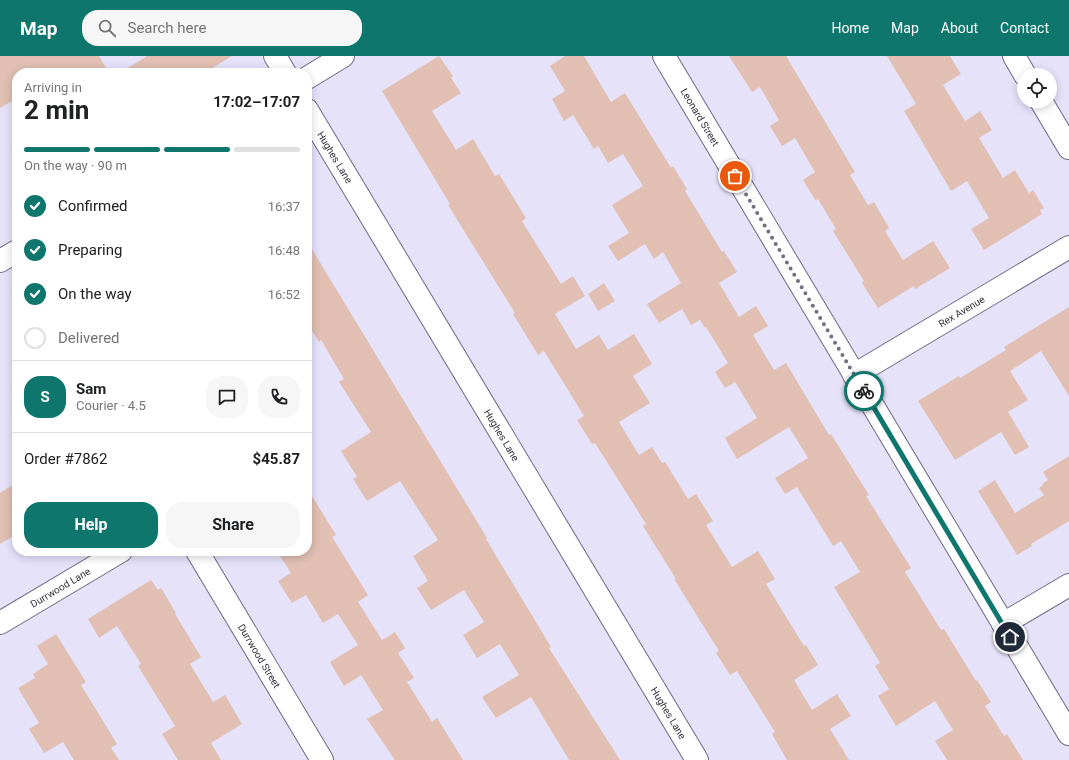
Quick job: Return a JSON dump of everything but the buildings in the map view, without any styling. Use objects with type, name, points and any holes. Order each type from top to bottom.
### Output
[{"type":"street","points":[[275,56],[282,68]]},
{"type":"street","points":[[312,75],[343,56]]},
{"type":"street","name":"Leonard Street","points":[[664,56],[1069,734]]},
{"type":"street","points":[[1014,56],[1021,68]]},
{"type":"street","points":[[1045,108],[1069,148]]},
{"type":"street","name":"Hughes Lane","points":[[312,118],[697,760]]},
{"type":"street","name":"Rex Avenue","points":[[854,375],[1069,246]]},
{"type":"street","points":[[0,261],[12,254]]},
{"type":"street","name":"Durrwood Lane","points":[[0,623],[113,556]]},
{"type":"street","name":"Durrwood Street","points":[[199,556],[322,760]]},
{"type":"street","points":[[1003,624],[1069,585]]},
{"type":"way so far","points":[[735,176],[864,391]]},
{"type":"route","points":[[864,391],[1010,637]]}]
